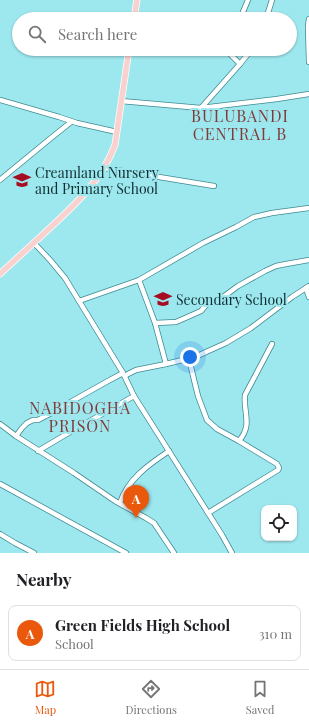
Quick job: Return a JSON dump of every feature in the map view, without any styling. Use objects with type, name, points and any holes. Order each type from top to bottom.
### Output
[{"type":"main road","points":[[135,12],[137,0]]},
{"type":"main road","points":[[0,274],[72,208],[91,188],[104,168],[115,145],[129,56]]},
{"type":"street","points":[[243,12],[248,0]]},
{"type":"street","points":[[268,12],[272,0]]},
{"type":"street","points":[[309,19],[309,62]]},
{"type":"street","points":[[232,56],[240,64]]},
{"type":"street","points":[[201,108],[246,56]]},
{"type":"street","points":[[121,101],[201,108],[309,94]]},
{"type":"street","points":[[0,100],[59,117],[71,122],[117,132]]},
{"type":"street","points":[[0,180],[71,122]]},
{"type":"street","points":[[104,168],[214,186]]},
{"type":"street","points":[[79,301],[139,280],[203,243],[254,217],[309,208]]},
{"type":"street","points":[[34,243],[65,278],[124,375],[134,396],[232,553]]},
{"type":"street","points":[[155,323],[176,322],[201,310],[206,305],[219,300],[238,286],[265,271],[276,266],[309,260]]},
{"type":"street","points":[[139,280],[155,323],[166,364]]},
{"type":"street","points":[[16,436],[27,423],[33,420],[38,420],[108,381],[136,370],[195,357],[226,343],[251,328],[292,297],[308,287],[309,297]]},
{"type":"street","points":[[239,441],[244,433],[247,419],[244,395],[272,344]]},
{"type":"street","points":[[189,359],[198,396],[207,420],[217,429],[277,464],[279,468],[261,482],[208,513]]},
{"type":"street","points":[[38,451],[134,396]]},
{"type":"street","points":[[0,424],[38,451],[115,501],[154,523],[174,553]]},
{"type":"street","points":[[120,503],[123,493],[135,477],[169,451]]},
{"type":"street","points":[[0,484],[126,553]]},
{"type":"street","points":[[0,534],[34,553]]},
{"type":"place","name":"Creamland Nursery and Primary School","points":[[22,180]]},
{"type":"place","name":"Secondary School","points":[[163,299]]},
{"type":"place","name":"Green Fields High School","points":[[136,518]]},
{"type":"district","name":"BULUBANDI CENTRAL B","points":[[240,124]]},
{"type":"district","name":"NABIDOGHA PRISON","points":[[80,416]]}]
